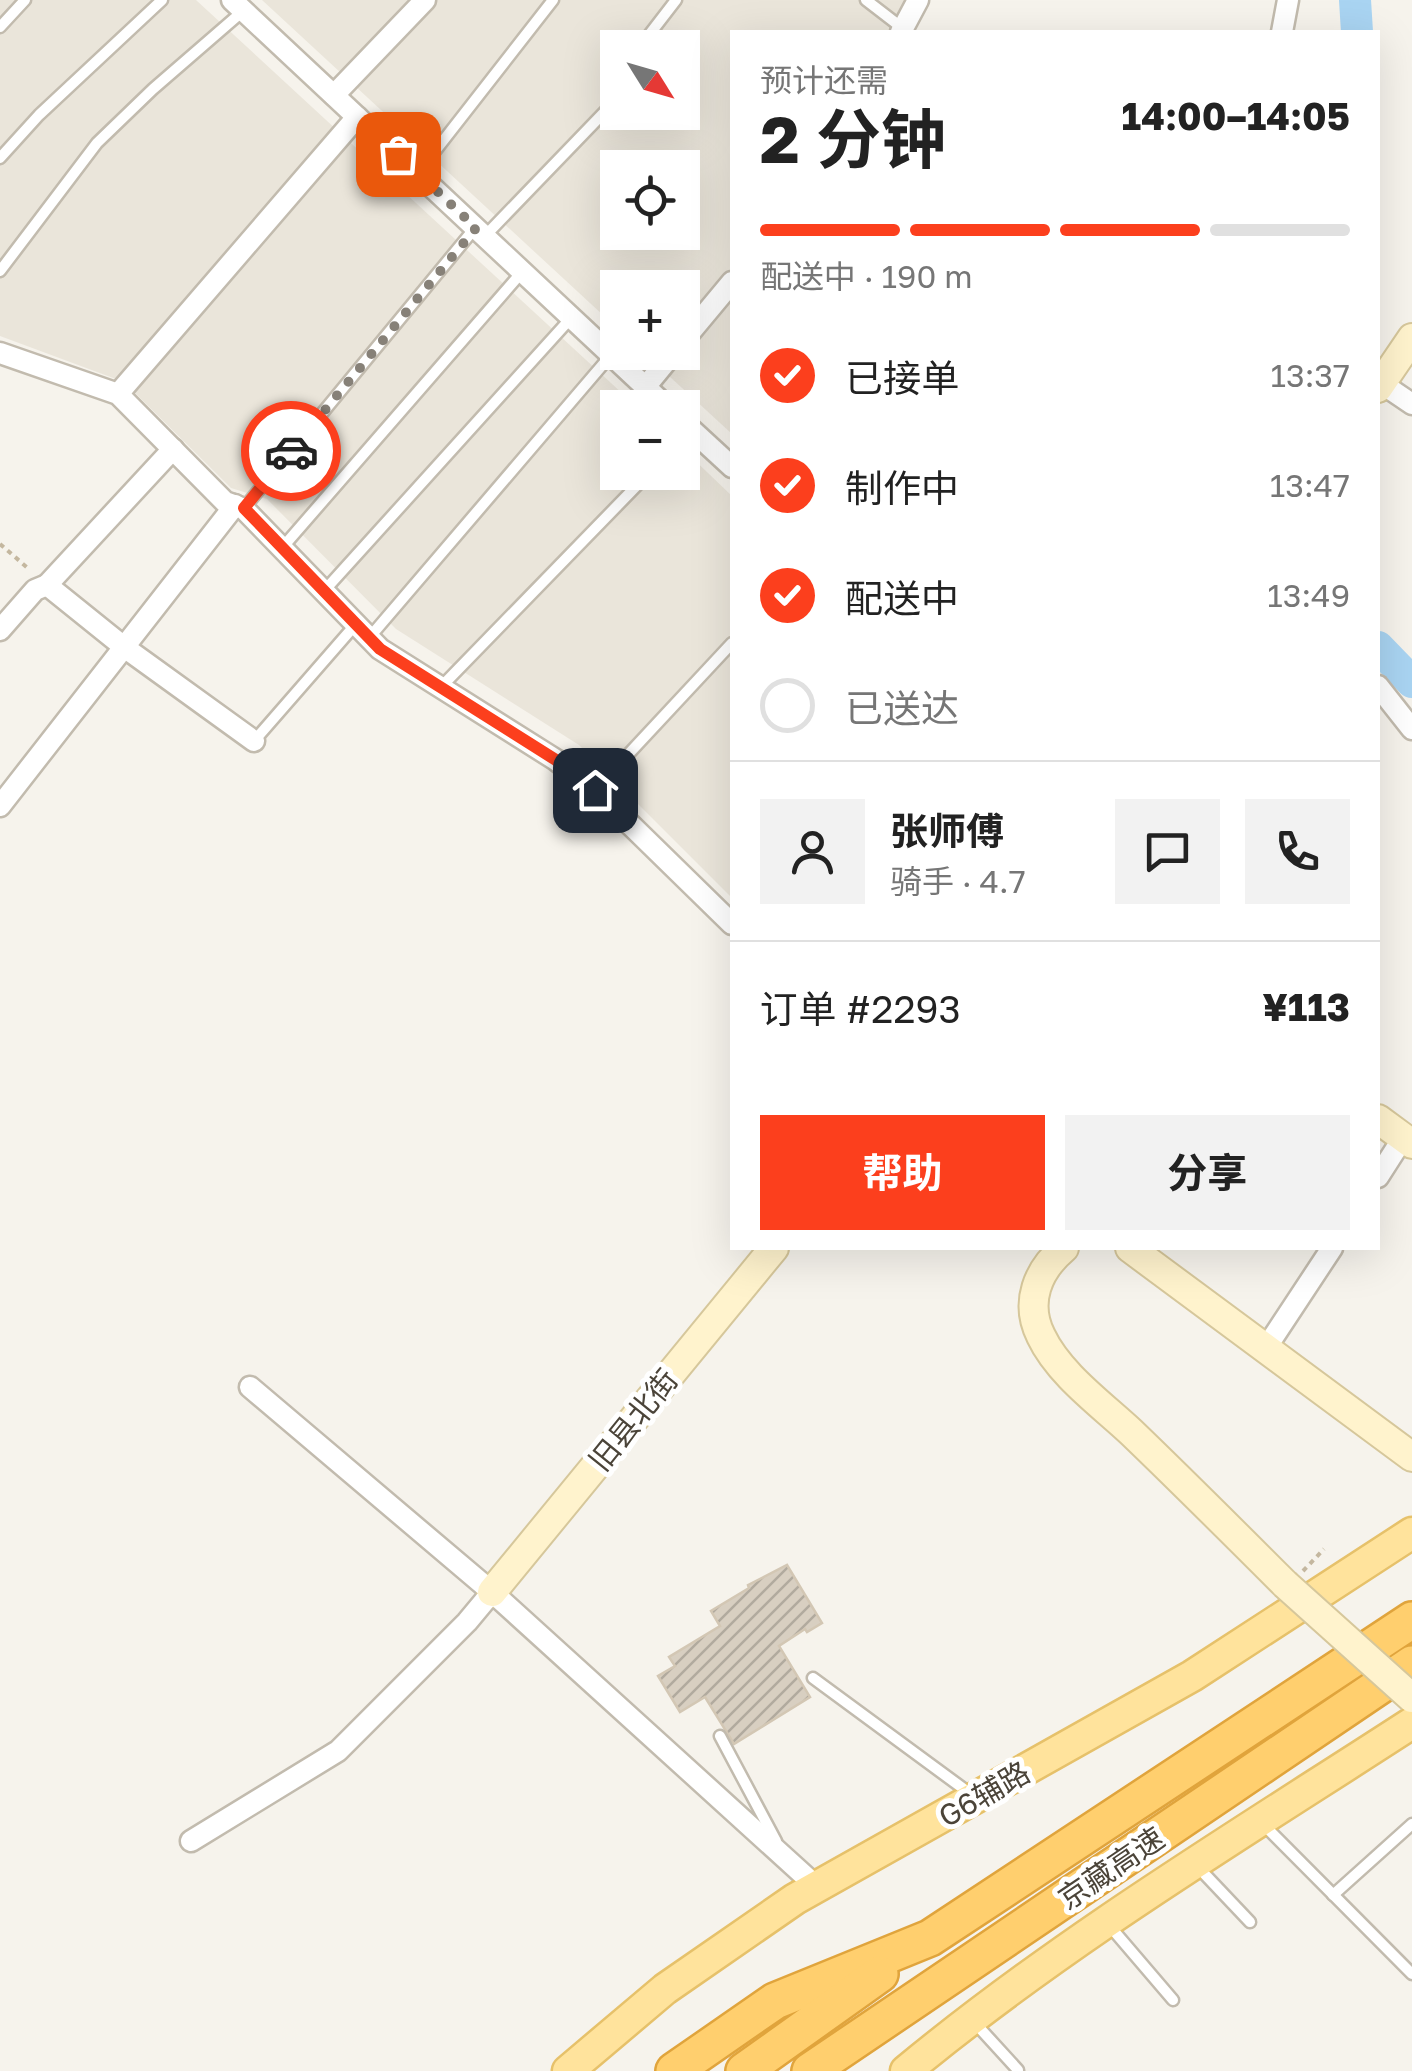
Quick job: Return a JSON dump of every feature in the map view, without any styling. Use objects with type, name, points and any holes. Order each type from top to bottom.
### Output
[{"type":"highway","points":[[744,2071],[930,1938],[1412,1620]]},
{"type":"highway","name":"京藏高速","points":[[810,2071],[1412,1664]]},
{"type":"highway","points":[[674,2071],[775,2002],[930,1938]]},
{"type":"main road","points":[[1380,384],[1412,338]]},
{"type":"main road","points":[[1380,1120],[1408,1141]]},
{"type":"main road","name":"旧县北街","points":[[492,1592],[772,1250]]},
{"type":"main road","points":[[1062,1250],[1048,1262],[1035,1284],[1034,1312],[1040,1336],[1078,1382],[1412,1698]]},
{"type":"main road","points":[[1133,1250],[1412,1456]]},
{"type":"main road","name":"G6辅路","points":[[568,2071],[665,1989],[817,1887],[1192,1676],[1412,1533]]},
{"type":"main road","points":[[918,2066],[971,2018],[1107,1923],[1412,1723]]},
{"type":"street","points":[[334,95],[424,0]]},
{"type":"street","points":[[901,30],[918,0]]},
{"type":"street","points":[[1282,30],[1288,0]]},
{"type":"street","points":[[238,5],[600,344]]},
{"type":"street","points":[[118,394],[357,117]]},
{"type":"street","points":[[700,320],[730,284]]},
{"type":"street","points":[[0,353],[118,394],[225,502],[239,507],[282,548],[380,649],[556,760],[595,790],[730,922]]},
{"type":"street","points":[[628,370],[650,390]]},
{"type":"street","points":[[646,386],[659,370]]},
{"type":"street","points":[[1380,386],[1412,404]]},
{"type":"street","points":[[700,442],[730,466]]},
{"type":"street","points":[[0,630],[35,590],[47,586],[173,449]]},
{"type":"street","points":[[0,806],[239,507]]},
{"type":"street","points":[[47,586],[254,741]]},
{"type":"street","points":[[1380,689],[1412,729]]},
{"type":"street","points":[[1380,1175],[1408,1141]]},
{"type":"street","points":[[1266,1348],[1331,1250]]},
{"type":"street","points":[[250,1387],[492,1592],[817,1887]]},
{"type":"street","points":[[191,1841],[338,1751],[492,1592]]},
{"type":"lane","points":[[0,27],[25,0]]},
{"type":"lane","points":[[0,158],[39,115],[162,0]]},
{"type":"lane","points":[[418,173],[553,0]]},
{"type":"lane","points":[[653,30],[676,0]]},
{"type":"lane","points":[[866,0],[901,30]]},
{"type":"lane","points":[[0,271],[97,143],[238,5]]},
{"type":"lane","points":[[239,507],[480,232],[600,115]]},
{"type":"lane","points":[[282,548],[522,271]]},
{"type":"lane","points":[[324,592],[572,318]]},
{"type":"lane","points":[[254,741],[363,631],[600,368]]},
{"type":"lane","points":[[441,687],[633,490]]},
{"type":"lane","points":[[595,790],[730,645]]},
{"type":"lane","points":[[813,1678],[977,1798]]},
{"type":"lane","points":[[720,1736],[780,1850]]},
{"type":"lane","points":[[1261,1821],[1412,1974]]},
{"type":"lane","points":[[1333,1895],[1412,1824]]},
{"type":"lane","points":[[1196,1864],[1250,1922]]},
{"type":"lane","points":[[1107,1923],[1172,2000]]},
{"type":"lane","points":[[971,2018],[1018,2070]]},
{"type":"path","points":[[0,544],[47,586]]},
{"type":"path","points":[[1290,1582],[1324,1550]]},
{"type":"shaded area","points":[[0,0],[196,0],[619,390],[600,390],[600,490],[700,490],[700,465],[730,494],[730,896],[579,745],[396,629],[267,499],[231,488],[124,382],[0,336]]},
{"type":"shaded area","points":[[262,0],[918,0],[907,30],[730,30],[730,432],[700,405],[700,390],[684,390],[662,370],[700,370],[700,270],[600,270],[600,312]]},
{"type":"building","points":[[787,1565],[822,1623],[779,1646],[810,1697],[734,1744],[705,1697],[680,1712],[658,1676],[675,1666],[669,1657],[720,1626],[711,1611],[749,1588],[748,1585]]},
{"type":"waterway","points":[[1355,0],[1357,30]]},
{"type":"waterway","points":[[1380,649],[1412,682]]},
{"type":"way so far","points":[[291,451],[476,228],[398,154]]},
{"type":"route","points":[[291,451],[244,508],[380,649],[556,760],[595,790]]}]
